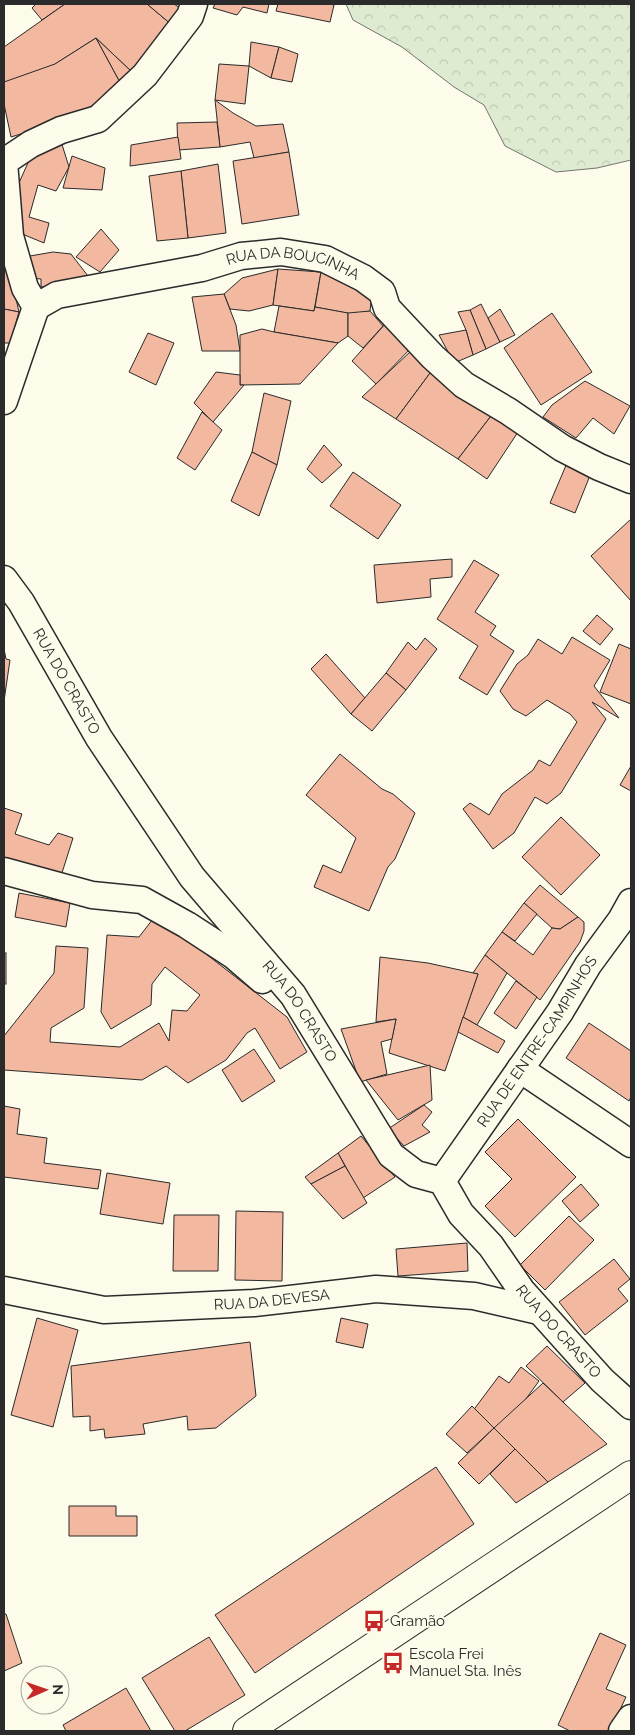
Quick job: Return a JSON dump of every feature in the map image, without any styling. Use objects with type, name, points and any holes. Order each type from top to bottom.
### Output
[{"type":"main road","points":[[248,1731],[631,1475]]},
{"type":"street","points":[[4,401],[36,307],[25,288],[10,236],[4,162],[31,144],[61,130],[98,120],[145,75],[190,16],[194,4]]},
{"type":"street","name":"RUA DA BOUCINHA","points":[[36,307],[57,295],[202,268],[241,256],[281,252],[325,259],[363,278],[382,292],[387,308],[433,357],[464,385],[508,411],[562,448],[599,467],[631,480]]},
{"type":"street","name":"RUA DO CRASTO","points":[[4,579],[21,602],[99,738],[192,877],[293,995],[391,1155],[416,1174],[442,1181],[461,1214],[491,1246],[522,1291],[602,1380],[631,1406]]},
{"type":"street","points":[[4,871],[92,895],[142,900],[187,925],[233,955],[273,989],[293,995]]},
{"type":"street","name":"RUA DE ENTRE-CAMPINHOS","points":[[442,1181],[560,1012],[588,964],[621,920],[631,902]]},
{"type":"street","points":[[520,1069],[631,1144]]},
{"type":"street","name":"RUA DA DEVESA","points":[[4,1290],[104,1310],[254,1303],[376,1289],[474,1296],[539,1310]]},
{"type":"street","points":[[622,1731],[631,1718]]},
{"type":"green space","points":[[346,4],[631,4],[631,160],[597,168],[556,172],[505,146],[484,105],[454,87],[402,47],[353,20]]},
{"type":"building","points":[[36,4],[65,4],[42,20],[32,8]]},
{"type":"building","points":[[65,4],[147,4],[172,25],[133,73],[96,38],[52,66],[4,83],[4,47]]},
{"type":"building","points":[[147,4],[174,4],[183,10],[172,25]]},
{"type":"building","points":[[215,4],[269,4],[267,13],[243,7],[237,15],[213,8]]},
{"type":"building","points":[[278,4],[334,5],[330,22],[276,11]]},
{"type":"building","points":[[96,38],[122,86],[73,118],[11,137],[4,104],[4,82],[55,64]]},
{"type":"building","points":[[96,38],[133,73],[122,86]]},
{"type":"building","points":[[251,42],[279,47],[271,78],[249,66]]},
{"type":"building","points":[[279,47],[298,54],[292,82],[271,78]]},
{"type":"building","points":[[219,64],[249,66],[245,104],[215,100]]},
{"type":"building","points":[[215,100],[256,126],[283,124],[289,152],[254,158],[250,142],[220,147]]},
{"type":"building","points":[[217,122],[220,147],[178,150],[177,123]]},
{"type":"building","points":[[178,137],[181,159],[130,166],[131,145]]},
{"type":"building","points":[[60,138],[69,167],[56,191],[38,185],[29,217],[49,223],[44,243],[15,231],[14,194],[31,156]]},
{"type":"building","points":[[289,152],[299,215],[242,224],[233,161]]},
{"type":"building","points":[[72,156],[105,168],[102,190],[63,188]]},
{"type":"building","points":[[218,164],[226,233],[188,238],[181,171]]},
{"type":"building","points":[[181,171],[188,238],[157,241],[149,176]]},
{"type":"building","points":[[101,229],[119,250],[100,272],[76,257]]},
{"type":"building","points":[[53,252],[71,254],[88,276],[82,281],[41,287],[41,279],[31,278],[30,256]]},
{"type":"building","points":[[8,263],[19,312],[4,309],[4,265]]},
{"type":"building","points":[[278,269],[273,305],[249,311],[230,309],[224,294],[242,278]]},
{"type":"building","points":[[278,269],[321,272],[314,311],[273,305]]},
{"type":"building","points":[[321,272],[348,277],[372,293],[370,311],[352,314],[315,307]]},
{"type":"building","points":[[224,294],[236,325],[240,351],[202,351],[192,297]]},
{"type":"building","points":[[481,304],[500,342],[486,349],[470,310]]},
{"type":"building","points":[[279,306],[314,311],[315,307],[348,313],[348,336],[338,343],[274,332]]},
{"type":"building","points":[[4,309],[19,312],[10,343],[4,343]]},
{"type":"building","points":[[500,309],[515,335],[500,342],[488,318]]},
{"type":"building","points":[[470,310],[486,349],[473,355],[466,330],[458,312]]},
{"type":"building","points":[[370,311],[383,326],[363,348],[348,336],[348,313]]},
{"type":"building","points":[[552,313],[592,372],[541,405],[504,348]]},
{"type":"building","points":[[387,322],[413,346],[376,384],[352,361]]},
{"type":"building","points":[[262,329],[338,343],[300,384],[240,385],[240,335]]},
{"type":"building","points":[[466,330],[473,355],[454,363],[439,335]]},
{"type":"building","points":[[148,333],[174,343],[156,385],[129,372]]},
{"type":"building","points":[[410,352],[433,369],[396,419],[362,397]]},
{"type":"building","points":[[433,369],[494,412],[458,459],[396,419]]},
{"type":"building","points":[[216,372],[240,375],[240,385],[244,385],[213,422],[194,403]]},
{"type":"building","points":[[585,381],[630,406],[614,434],[593,418],[576,438],[543,417],[552,405]]},
{"type":"building","points":[[264,393],[291,401],[277,465],[252,452]]},
{"type":"building","points":[[202,412],[222,430],[195,470],[177,458]]},
{"type":"building","points":[[494,412],[520,429],[487,479],[458,459]]},
{"type":"building","points":[[324,445],[342,465],[322,483],[307,469]]},
{"type":"building","points":[[252,452],[277,465],[259,516],[231,501]]},
{"type":"building","points":[[567,463],[591,473],[575,513],[550,503]]},
{"type":"building","points":[[353,472],[401,505],[378,539],[330,506]]},
{"type":"building","points":[[631,519],[631,601],[591,556]]},
{"type":"building","points":[[452,559],[452,577],[430,579],[431,597],[377,603],[374,565]]},
{"type":"building","points":[[474,560],[499,575],[475,612],[496,626],[490,635],[514,651],[487,695],[459,678],[478,646],[437,619]]},
{"type":"building","points":[[597,615],[613,629],[600,645],[583,631]]},
{"type":"building","points":[[572,637],[610,660],[594,686],[619,718],[592,702],[606,719],[561,793],[547,804],[535,797],[514,833],[493,849],[463,809],[470,803],[489,815],[502,794],[533,770],[539,760],[550,766],[577,722],[570,714],[547,700],[526,716],[513,709],[500,691],[517,664],[528,655],[538,639],[562,654]]},
{"type":"building","points":[[425,638],[437,649],[406,690],[386,673],[408,642],[416,650]]},
{"type":"building","points":[[619,644],[631,649],[631,704],[600,692]]},
{"type":"building","points":[[4,649],[6,659],[10,660],[4,701]]},
{"type":"building","points":[[326,654],[365,698],[351,714],[311,669]]},
{"type":"building","points":[[386,673],[406,690],[372,731],[351,714]]},
{"type":"building","points":[[340,754],[382,789],[393,794],[415,813],[369,911],[314,887],[323,865],[341,873],[356,838],[306,795]]},
{"type":"building","points":[[631,766],[631,791],[620,785]]},
{"type":"building","points":[[4,808],[22,814],[15,834],[49,845],[58,833],[73,838],[61,876],[4,858]]},
{"type":"building","points":[[561,817],[600,855],[561,895],[522,857]]},
{"type":"building","points":[[540,885],[578,917],[560,929],[552,928],[524,903]]},
{"type":"building","points":[[19,893],[70,903],[66,927],[15,917]]},
{"type":"building","points":[[524,903],[537,914],[515,941],[502,932]]},
{"type":"building","points":[[156,915],[287,1017],[307,1052],[280,1069],[255,1028],[247,1033],[226,1060],[188,1083],[166,1066],[142,1080],[4,1070],[4,1036],[54,973],[56,946],[88,948],[84,1008],[51,1028],[50,1042],[120,1047],[159,1023],[169,1041],[172,1010],[187,1011],[200,995],[165,967],[152,984],[151,1005],[111,1029],[101,1012],[107,935],[139,937]]},
{"type":"building","points":[[578,917],[584,922],[584,931],[580,942],[540,1000],[485,955],[502,932],[533,955],[552,928],[560,929]]},
{"type":"building","points":[[4,953],[6,953],[6,984],[4,984]]},
{"type":"building","points":[[485,955],[507,973],[477,1025],[463,1017],[478,974],[473,973]]},
{"type":"building","points":[[380,957],[428,963],[478,974],[445,1071],[389,1053],[396,1019],[376,1022]]},
{"type":"building","points":[[516,981],[537,997],[516,1029],[494,1013]]},
{"type":"building","points":[[463,1017],[505,1041],[498,1053],[458,1032]]},
{"type":"building","points":[[396,1019],[392,1039],[381,1042],[387,1074],[360,1082],[341,1029]]},
{"type":"building","points":[[589,1023],[631,1051],[631,1097],[629,1101],[566,1058]]},
{"type":"building","points":[[254,1049],[275,1081],[242,1102],[222,1070]]},
{"type":"building","points":[[430,1065],[432,1100],[398,1120],[366,1080]]},
{"type":"building","points":[[424,1105],[432,1112],[422,1125],[430,1132],[404,1146],[388,1129]]},
{"type":"building","points":[[4,1106],[20,1109],[17,1134],[47,1138],[44,1163],[101,1170],[98,1189],[4,1177]]},
{"type":"building","points":[[518,1119],[576,1177],[515,1237],[485,1206],[512,1179],[485,1152]]},
{"type":"building","points":[[361,1136],[395,1177],[363,1198],[338,1153]]},
{"type":"building","points":[[338,1153],[345,1166],[311,1184],[305,1177]]},
{"type":"building","points":[[345,1166],[367,1203],[343,1219],[311,1184]]},
{"type":"building","points":[[107,1173],[170,1183],[163,1224],[100,1214]]},
{"type":"building","points":[[581,1184],[599,1205],[580,1222],[562,1201]]},
{"type":"building","points":[[236,1211],[283,1212],[282,1281],[235,1280]]},
{"type":"building","points":[[174,1215],[219,1215],[218,1271],[173,1271]]},
{"type":"building","points":[[569,1216],[594,1240],[545,1290],[520,1265]]},
{"type":"building","points":[[467,1243],[468,1271],[398,1276],[396,1249]]},
{"type":"building","points":[[614,1259],[630,1279],[618,1289],[628,1301],[585,1335],[559,1302]]},
{"type":"building","points":[[37,1318],[78,1330],[53,1427],[11,1415]]},
{"type":"building","points":[[341,1318],[368,1324],[363,1348],[336,1342]]},
{"type":"building","points":[[250,1342],[256,1396],[216,1428],[188,1430],[187,1416],[143,1424],[145,1434],[105,1438],[104,1429],[90,1431],[90,1416],[73,1417],[71,1366]]},
{"type":"building","points":[[547,1346],[585,1383],[563,1402],[526,1366]]},
{"type":"building","points":[[521,1367],[539,1381],[501,1433],[472,1412],[499,1376],[509,1383]]},
{"type":"building","points":[[543,1383],[607,1444],[548,1482],[494,1428]]},
{"type":"building","points":[[472,1406],[494,1428],[467,1453],[446,1434]]},
{"type":"building","points":[[494,1428],[515,1449],[479,1484],[458,1463]]},
{"type":"building","points":[[515,1449],[548,1482],[516,1503],[490,1474]]},
{"type":"building","points":[[436,1467],[474,1524],[255,1673],[215,1615]]},
{"type":"building","points":[[69,1506],[116,1506],[116,1516],[137,1516],[137,1536],[69,1536]]},
{"type":"building","points":[[4,1614],[6,1614],[22,1663],[4,1671]]},
{"type":"building","points":[[600,1633],[626,1645],[606,1689],[626,1697],[610,1731],[570,1731],[558,1725]]},
{"type":"building","points":[[209,1637],[245,1695],[185,1731],[175,1731],[142,1678]]},
{"type":"building","points":[[126,1688],[151,1731],[66,1731],[63,1725]]},
{"type":"place","name":"Gramão","points":[[374,1621]]},
{"type":"place","name":"Escola Frei Manuel Sta. Inês","points":[[393,1663]]}]
